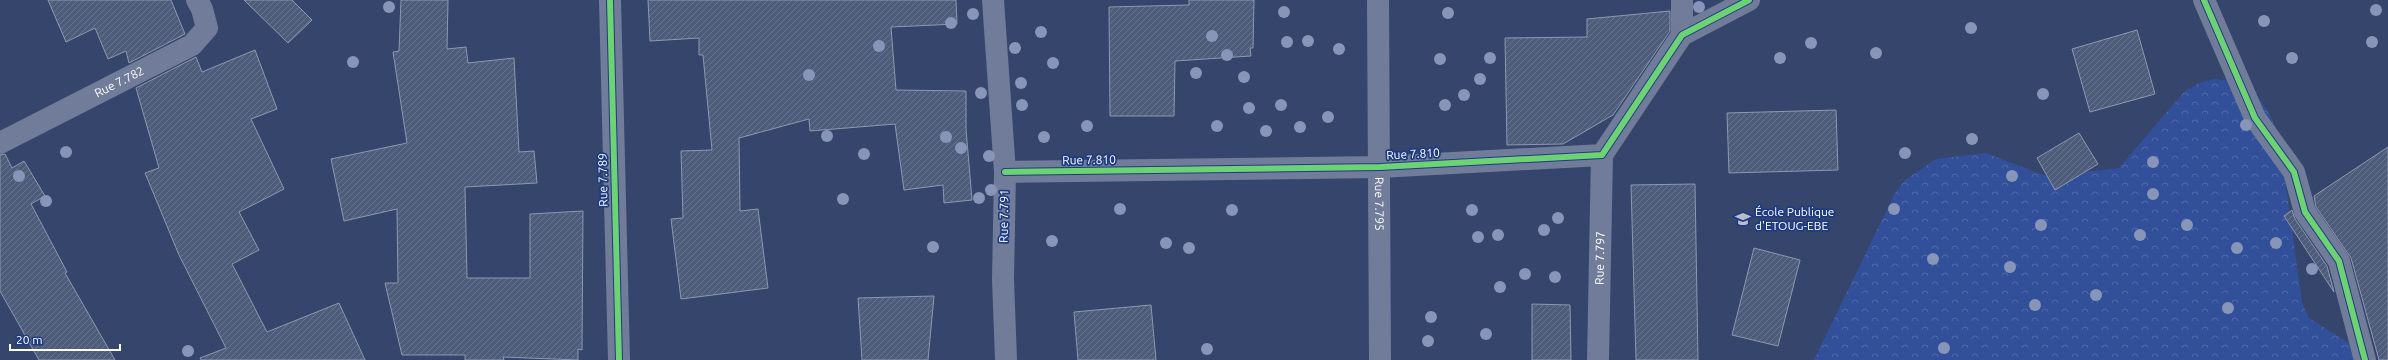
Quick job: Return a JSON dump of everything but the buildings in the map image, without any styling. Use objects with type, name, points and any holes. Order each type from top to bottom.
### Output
[{"type":"street","name":"Rue 7.782","points":[[0,143],[192,45],[207,28],[202,9],[197,0]]},
{"type":"street","name":"Rue 7.789","points":[[610,0],[619,360]]},
{"type":"street","name":"Rue 7.791","points":[[993,0],[1005,172],[1003,279],[1006,360]]},
{"type":"street","name":"Rue 7.795","points":[[1378,0],[1380,360]]},
{"type":"street","points":[[1682,0],[1682,34]]},
{"type":"street","points":[[1602,155],[1682,34],[1749,0]]},
{"type":"street","points":[[2204,0],[2255,118],[2294,172],[2305,212],[2339,260],[2365,360]]},
{"type":"street","name":"Rue 7.810","points":[[1005,172],[1380,167],[1602,155]]},
{"type":"street","name":"Rue 7.797","points":[[1598,360],[1602,155]]},
{"type":"green space","points":[[2214,79],[2240,84],[2258,97],[2265,106],[2280,141],[2302,303],[2309,318],[2363,352],[2367,360],[1814,360],[1895,193],[1905,180],[1936,159],[1986,153],[2046,176],[2119,168],[2184,92],[2199,83]]},
{"type":"cycle path","points":[[610,0],[619,360]]},
{"type":"cycle path","points":[[1005,172],[1380,167],[1602,155],[1682,35],[1749,0]]},
{"type":"cycle path","points":[[2204,0],[2255,118],[2294,172],[2305,212],[2339,261],[2365,360]]},
{"type":"place","name":"École Publique d'ETOUG-EBE","points":[[1743,219]]}]
